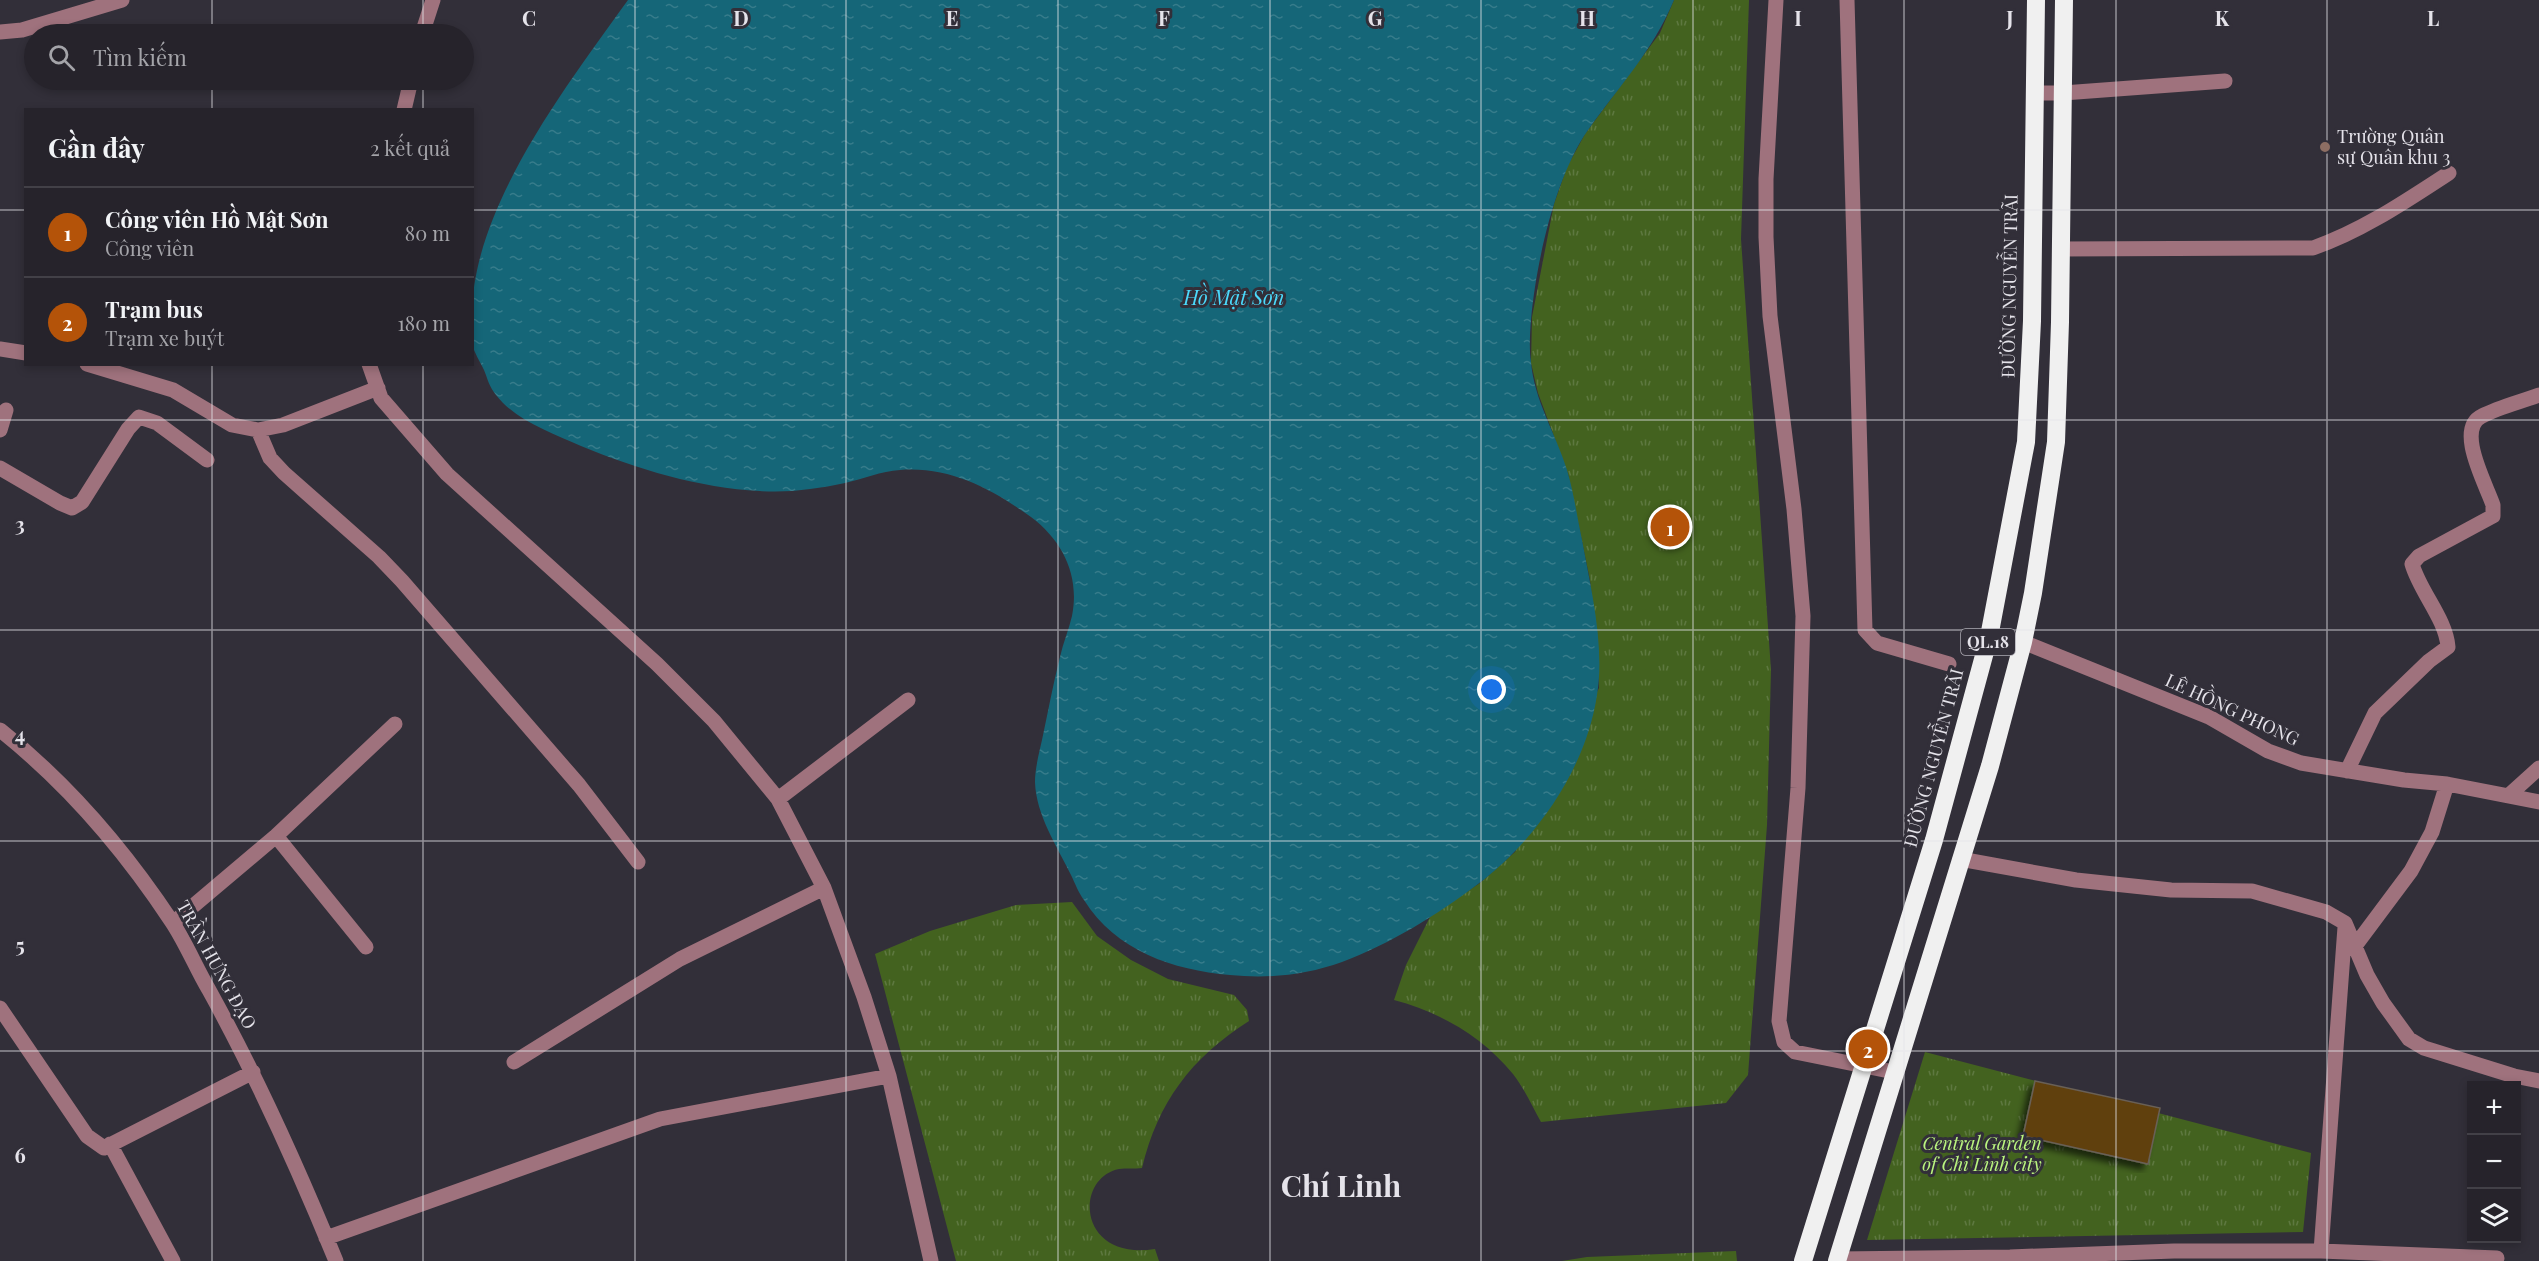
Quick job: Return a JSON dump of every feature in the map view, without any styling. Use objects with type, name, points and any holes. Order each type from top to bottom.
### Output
[{"type":"highway","name":"ĐƯỜNG NGUYỄN TRÃI","points":[[1803,1261],[1934,840],[1989,637],[2026,442],[2032,321],[2036,0]]},
{"type":"highway","name":"QL.18","points":[[1838,1260],[1990,766],[2023,642],[2056,442],[2064,0]]},
{"type":"street","points":[[42,24],[122,0]]},
{"type":"street","points":[[425,24],[433,0]]},
{"type":"street","points":[[1776,0],[1766,179],[1766,237],[1770,316],[1794,509],[1803,616],[1798,788],[1779,1021],[1784,1042],[1795,1052],[1894,1072]]},
{"type":"street","points":[[1846,0],[1865,630],[1877,643],[1949,664]]},
{"type":"street","points":[[0,32],[24,29]]},
{"type":"street","points":[[2035,93],[2225,81]]},
{"type":"street","points":[[404,108],[409,90]]},
{"type":"street","points":[[2061,249],[2313,248],[2337,240],[2372,222],[2449,173]]},
{"type":"street","points":[[0,349],[24,353]]},
{"type":"street","points":[[94,366],[172,390],[232,425],[258,430],[284,425],[378,388]]},
{"type":"street","points":[[370,366],[381,398],[447,474],[657,664],[714,721],[778,799],[824,888],[864,997],[889,1076],[931,1261]]},
{"type":"street","points":[[2347,771],[2375,713],[2429,661],[2448,647],[2447,635],[2416,581],[2412,564],[2419,556],[2493,516],[2493,505],[2469,440],[2470,428],[2479,416],[2539,395]]},
{"type":"street","points":[[0,430],[6,410]]},
{"type":"street","points":[[0,468],[72,508],[82,502],[128,429],[139,417],[157,423],[207,460]]},
{"type":"street","points":[[258,430],[270,458],[379,557],[402,581],[579,785],[638,862]]},
{"type":"street","name":"LÊ HỒNG PHONG","points":[[1989,637],[2023,642],[2209,717],[2268,751],[2301,763],[2447,784],[2539,802]]},
{"type":"street","points":[[778,799],[908,700]]},
{"type":"street","points":[[173,923],[276,836],[395,724]]},
{"type":"street","name":"TRẦN HƯNG ĐẠO","points":[[0,730],[37,759],[79,805],[126,858],[173,923],[253,1072],[336,1261]]},
{"type":"street","points":[[2508,796],[2539,768]]},
{"type":"street","points":[[2355,946],[2411,871],[2432,832],[2447,784]]},
{"type":"street","points":[[276,836],[366,947]]},
{"type":"street","points":[[1960,859],[2076,880],[2171,890],[2252,891],[2326,912],[2345,923],[2367,975],[2409,1039],[2424,1048],[2514,1076],[2539,1081]]},
{"type":"street","points":[[514,1062],[680,959],[824,888]]},
{"type":"street","points":[[2321,1251],[2345,923]]},
{"type":"street","points":[[0,1008],[87,1136],[104,1148],[253,1072]]},
{"type":"street","points":[[326,1238],[660,1119],[889,1076]]},
{"type":"street","points":[[110,1144],[173,1261]]},
{"type":"street","points":[[1838,1260],[2174,1256],[2321,1251],[2497,1258]]},
{"type":"green space","points":[[1674,0],[1749,0],[1741,239],[1771,670],[1767,825],[1748,1075],[1726,1103],[1541,1122],[1517,1079],[1474,1037],[1428,1011],[1394,1000],[1406,965],[1431,915],[1480,883],[1515,852],[1599,688],[1597,641],[1590,580],[1568,474],[1538,393],[1531,363],[1532,317],[1554,204],[1567,167],[1585,134],[1660,33]]},
{"type":"green space","points":[[1072,902],[1097,936],[1131,960],[1168,979],[1234,995],[1247,1010],[1249,1021],[1210,1050],[1180,1084],[1157,1122],[1142,1168],[1119,1169],[1104,1176],[1095,1187],[1090,1201],[1091,1217],[1097,1231],[1110,1243],[1129,1249],[1155,1249],[1159,1261],[956,1261],[875,954],[930,931],[1016,905]]},
{"type":"green space","name":"Central Garden of Chi Linh city","points":[[1925,1052],[2311,1153],[2303,1232],[1867,1240]]},
{"type":"green space","points":[[1736,1251],[1737,1261],[1562,1261],[1587,1257]]},
{"type":"water","name":"Hồ Mật Sơn","points":[[628,0],[1674,0],[1646,52],[1576,149],[1549,221],[1537,273],[1530,336],[1533,376],[1536,390],[1572,487],[1596,618],[1599,657],[1597,695],[1582,750],[1570,776],[1538,824],[1499,866],[1430,918],[1378,947],[1315,970],[1273,976],[1244,976],[1209,972],[1167,963],[1129,945],[1112,933],[1097,918],[1078,891],[1048,830],[1036,794],[1036,766],[1074,601],[1071,573],[1060,548],[1031,517],[1001,497],[970,482],[936,472],[918,470],[879,473],[834,485],[802,490],[760,491],[691,482],[624,462],[535,425],[504,404],[490,386],[474,350],[476,274],[488,233],[505,191],[527,149],[578,70]]},
{"type":"building","points":[[2035,1081],[2160,1108],[2148,1164],[2023,1136]]},
{"type":"place","name":"Trường Quân sự Quân khu 3","points":[[2325,147]]},
{"type":"place","name":"Công viên Hồ Mật Sơn","points":[[1670,527]]},
{"type":"place","name":"Trạm bus","points":[[1868,1049]]},
{"type":"district","name":"Chí Linh","points":[[1341,1187]]}]
